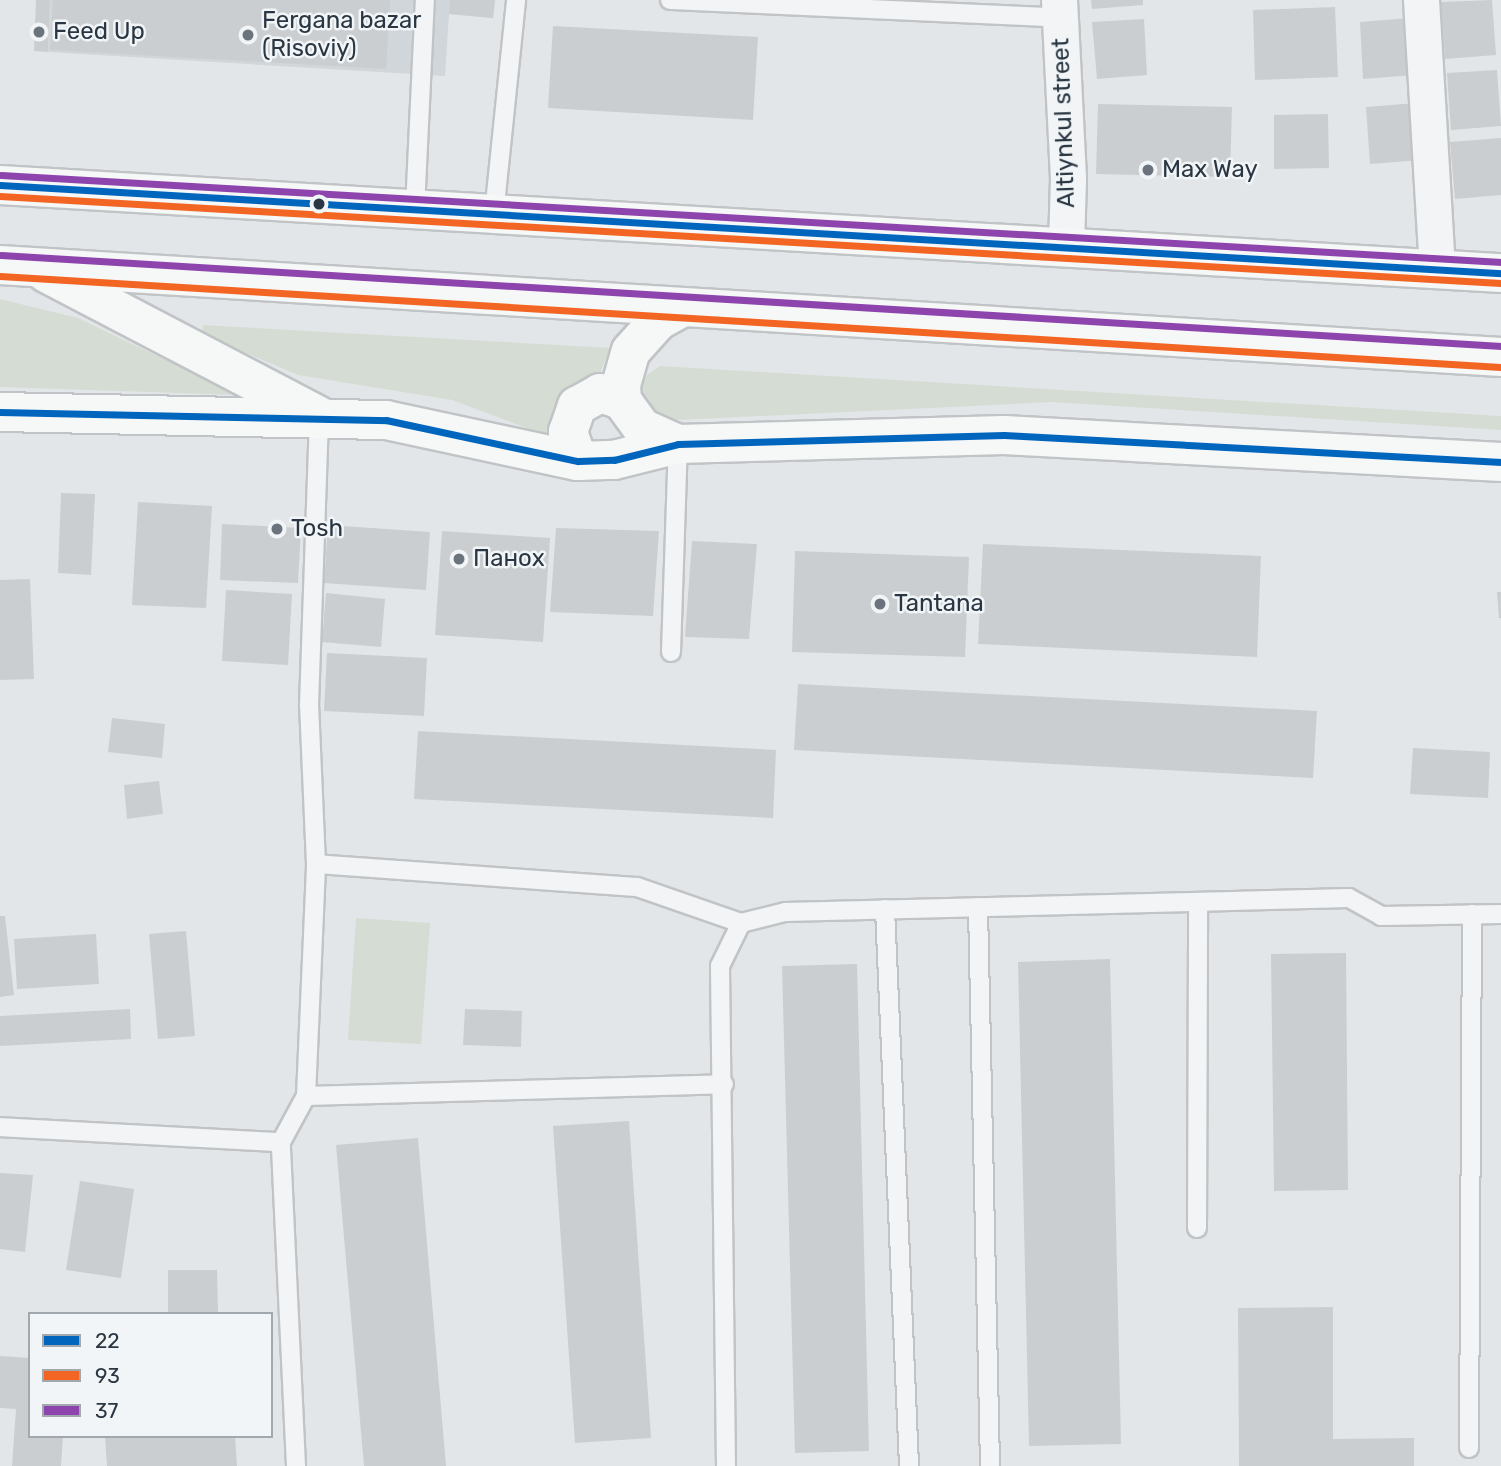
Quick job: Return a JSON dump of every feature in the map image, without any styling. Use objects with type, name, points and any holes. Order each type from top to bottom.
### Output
[{"type":"main road","points":[[0,185],[1501,273]]},
{"type":"main road","points":[[17,266],[1501,357]]},
{"type":"main road","points":[[17,266],[319,416]]},
{"type":"main road","points":[[622,400],[623,368],[631,351],[658,321],[681,308]]},
{"type":"main road","points":[[578,461],[568,432],[577,406],[600,393],[622,400],[642,428],[678,444]]},
{"type":"main road","points":[[0,412],[319,416],[386,420],[578,461],[614,460],[678,444],[1004,435],[1501,462]]},
{"type":"street","points":[[1421,0],[1437,269]]},
{"type":"street","name":"Altiynkul street","points":[[1060,9],[1068,178],[1066,247]]},
{"type":"lane","points":[[415,209],[425,0]]},
{"type":"lane","points":[[494,214],[516,0]]},
{"type":"lane","points":[[670,0],[1060,9]]},
{"type":"lane","points":[[296,1466],[281,1142],[306,1096],[316,864],[309,705],[319,416]]},
{"type":"lane","points":[[671,652],[678,444]]},
{"type":"lane","points":[[316,864],[637,887],[741,923],[785,912],[1349,898],[1381,916],[1501,914]]},
{"type":"lane","points":[[1197,1228],[1198,903]]},
{"type":"lane","points":[[978,907],[990,1466]]},
{"type":"lane","points":[[885,909],[909,1466]]},
{"type":"lane","points":[[1469,1448],[1472,914]]},
{"type":"lane","points":[[726,1466],[724,1084],[720,966],[741,923]]},
{"type":"lane","points":[[306,1096],[724,1084]]},
{"type":"lane","points":[[0,1127],[281,1142]]},
{"type":"shaded area","name":"Fergana bazar (Risoviy)","points":[[50,0],[495,0],[493,18],[449,14],[445,76],[48,52]]},
{"type":"shaded area","points":[[0,299],[78,318],[238,395],[0,387]]},
{"type":"shaded area","points":[[203,325],[610,348],[595,385],[561,400],[545,435],[452,400],[298,375],[202,334]]},
{"type":"shaded area","points":[[660,366],[1501,416],[1501,430],[1052,402],[657,421],[644,407],[640,390],[647,375]]},
{"type":"shaded area","points":[[356,918],[430,923],[421,1044],[348,1040]]},
{"type":"building","points":[[36,0],[50,0],[48,52],[34,51]]},
{"type":"building","name":"Fergana bazar (Risoviy)","points":[[53,0],[390,0],[386,69],[50,50]]},
{"type":"building","points":[[450,0],[495,0],[493,18],[449,14]]},
{"type":"building","points":[[1091,0],[1143,0],[1143,5],[1092,9]]},
{"type":"building","points":[[1492,0],[1496,55],[1445,59],[1441,2]]},
{"type":"building","points":[[1335,7],[1338,77],[1255,80],[1253,10]]},
{"type":"building","points":[[1410,18],[1414,75],[1363,79],[1360,22]]},
{"type":"building","points":[[1144,19],[1147,75],[1097,79],[1092,22]]},
{"type":"building","points":[[553,26],[758,37],[753,120],[548,108]]},
{"type":"building","points":[[1497,70],[1501,126],[1451,130],[1447,73]]},
{"type":"building","points":[[1416,103],[1421,160],[1370,164],[1366,107]]},
{"type":"building","points":[[1098,104],[1232,107],[1230,177],[1096,174]]},
{"type":"building","points":[[1328,114],[1329,168],[1274,169],[1274,115]]},
{"type":"building","points":[[1501,138],[1501,195],[1455,199],[1450,142]]},
{"type":"building","points":[[61,493],[95,494],[91,575],[58,573]]},
{"type":"building","points":[[138,502],[212,506],[206,608],[132,605]]},
{"type":"building","points":[[222,524],[301,528],[298,583],[220,580]]},
{"type":"building","points":[[328,525],[430,532],[426,590],[324,583]]},
{"type":"building","points":[[556,528],[659,531],[653,616],[550,612]]},
{"type":"building","points":[[442,531],[550,538],[543,642],[435,635]]},
{"type":"building","points":[[692,541],[757,544],[749,639],[685,637]]},
{"type":"building","points":[[983,544],[1261,556],[1257,657],[978,644]]},
{"type":"building","name":"Tantana","points":[[795,551],[969,557],[965,657],[792,652]]},
{"type":"building","points":[[30,579],[34,679],[0,680],[0,580]]},
{"type":"building","points":[[226,590],[292,594],[288,665],[222,661]]},
{"type":"building","points":[[1497,592],[1501,592],[1501,618],[1499,618]]},
{"type":"building","points":[[326,593],[385,599],[381,647],[322,642]]},
{"type":"building","points":[[327,653],[427,658],[424,716],[324,711]]},
{"type":"building","points":[[798,684],[1317,711],[1313,778],[794,750]]},
{"type":"building","points":[[112,718],[165,724],[162,758],[108,752]]},
{"type":"building","points":[[418,731],[776,750],[773,818],[414,799]]},
{"type":"building","points":[[1413,748],[1490,752],[1488,798],[1410,794]]},
{"type":"building","points":[[159,781],[163,814],[127,819],[124,785]]},
{"type":"building","points":[[0,916],[5,916],[14,995],[0,997]]},
{"type":"building","points":[[186,931],[195,1036],[158,1039],[149,934]]},
{"type":"building","points":[[96,934],[99,984],[17,989],[14,939]]},
{"type":"building","points":[[1346,953],[1348,1190],[1274,1191],[1271,954]]},
{"type":"building","points":[[1110,959],[1121,1444],[1029,1446],[1018,962]]},
{"type":"building","points":[[857,964],[869,1451],[795,1453],[782,966]]},
{"type":"building","points":[[130,1009],[131,1039],[0,1046],[0,1016]]},
{"type":"building","points":[[465,1009],[522,1011],[521,1047],[463,1045]]},
{"type":"building","points":[[629,1121],[651,1438],[575,1443],[553,1126]]},
{"type":"building","points":[[418,1138],[446,1466],[364,1466],[336,1145]]},
{"type":"building","points":[[0,1173],[33,1175],[25,1252],[0,1249]]},
{"type":"building","points":[[80,1181],[134,1189],[121,1278],[66,1270]]},
{"type":"building","points":[[168,1270],[217,1270],[218,1312],[168,1312]]},
{"type":"building","points":[[1333,1307],[1333,1439],[1414,1438],[1414,1466],[1239,1466],[1238,1308]]},
{"type":"building","points":[[0,1356],[28,1358],[28,1438],[63,1438],[61,1466],[12,1466],[16,1409],[0,1408]]},
{"type":"building","points":[[105,1438],[235,1438],[237,1466],[107,1466]]},
{"type":"transit line","name":"37","points":[[1,175],[1501,262]]},
{"type":"transit line","name":"22","points":[[0,185],[1501,273]]},
{"type":"transit line","name":"93","points":[[0,196],[1500,283]]},
{"type":"transit line","name":"37","points":[[1,255],[1501,346]]},
{"type":"transit line","name":"93","points":[[0,276],[1500,367]]},
{"type":"transit line","name":"22","points":[[0,412],[386,420],[578,461],[614,460],[678,444],[1004,435],[1501,462]]},
{"type":"place","name":"Feed Up","points":[[39,32]]},
{"type":"place","name":"Fergana bazar (Risoviy)","points":[[248,35]]},
{"type":"place","name":"Max Way","points":[[1148,170]]},
{"type":"place","name":"Tosh","points":[[277,529]]},
{"type":"place","name":"Панох","points":[[459,559]]},
{"type":"place","name":"Tantana","points":[[880,604]]}]
